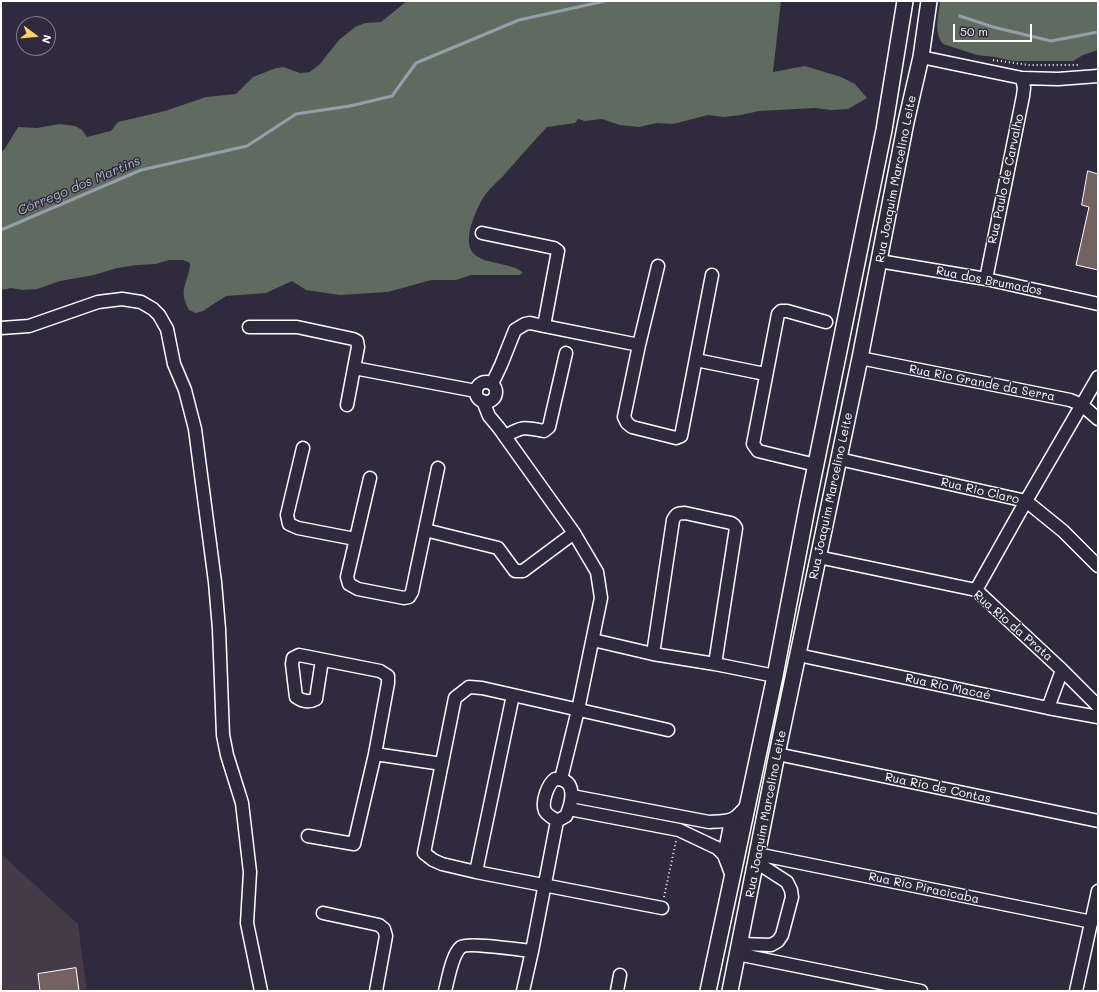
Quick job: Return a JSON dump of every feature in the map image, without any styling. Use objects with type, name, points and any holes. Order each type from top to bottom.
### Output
[{"type":"main road","name":"Rua Joaquim Marcelino Leite","points":[[708,991],[749,803],[884,130],[905,1]]},
{"type":"main road","name":"Rua Joaquim Marcelino Leite","points":[[730,991],[827,512],[860,358],[906,122],[921,57],[929,1]]},
{"type":"main road","points":[[871,191],[871,253],[874,258],[879,261]]},
{"type":"main road","points":[[815,472],[818,488],[827,490],[833,484]]},
{"type":"main road","points":[[807,508],[818,507],[827,512]]},
{"type":"main road","points":[[761,739],[768,740],[772,744],[773,749],[760,809],[762,832]]},
{"type":"main road","points":[[732,876],[737,896],[727,947],[728,952],[731,954],[738,949]]},
{"type":"street","points":[[921,57],[1022,78],[1058,79],[1098,76]]},
{"type":"street","name":"Rua Paulo de Carvalho","points":[[986,278],[1023,96],[1024,88],[1022,78]]},
{"type":"street","points":[[482,233],[554,248],[558,251],[544,326]]},
{"type":"street","name":"Rua dos Brumados","points":[[879,261],[986,278],[1098,304]]},
{"type":"street","points":[[658,266],[639,345],[624,418],[632,427],[676,438],[681,436],[712,275]]},
{"type":"street","points":[[1,328],[29,326],[98,302],[122,299],[141,302],[153,309],[159,315],[167,329],[174,364],[185,390],[195,428],[215,582],[219,630],[223,735],[227,755],[242,803],[250,872],[247,923],[261,991]]},
{"type":"street","points":[[815,472],[758,451],[753,444],[765,374],[778,314],[781,311],[787,311],[826,322]]},
{"type":"street","points":[[561,779],[578,710],[601,598],[597,572],[574,533],[489,416],[479,385],[488,383],[501,365],[515,330],[525,324],[530,323],[639,345]]},
{"type":"street","points":[[250,327],[296,327],[357,341],[358,347],[347,405]]},
{"type":"street","points":[[502,432],[524,427],[544,431],[549,427],[566,353]]},
{"type":"street","name":"Rua Rio Grande da Serra","points":[[860,358],[1070,400],[1082,405],[1098,420]]},
{"type":"street","points":[[696,360],[765,374]]},
{"type":"street","points":[[354,368],[484,397],[495,389],[488,383]]},
{"type":"street","points":[[976,590],[1098,377]]},
{"type":"street","points":[[303,448],[287,515],[289,524],[298,528],[355,539]]},
{"type":"street","name":"Rua Rio Claro","points":[[839,459],[1026,501],[1064,531],[1098,566]]},
{"type":"street","points":[[370,478],[347,577],[349,584],[358,588],[404,598],[410,597],[412,592],[438,468]]},
{"type":"street","points":[[653,654],[673,520],[675,515],[685,513],[731,523],[736,528],[715,664]]},
{"type":"street","points":[[425,530],[498,548],[515,572],[523,571],[574,533]]},
{"type":"street","name":"Rua Rio da Prata","points":[[818,557],[976,590],[1062,670],[1098,706]]},
{"type":"street","points":[[593,640],[653,654],[715,664],[774,676]]},
{"type":"street","name":"Rua Rio Macaé","points":[[798,655],[1048,708],[1098,717]]},
{"type":"street","points":[[308,836],[354,844],[375,754],[388,683],[388,676],[380,671],[322,660]]},
{"type":"street","points":[[1048,708],[1062,670]]},
{"type":"street","points":[[662,908],[476,872],[442,864],[433,860],[424,853],[455,698],[469,687],[482,688],[668,730]]},
{"type":"street","points":[[476,872],[513,695]]},
{"type":"street","points":[[375,754],[442,764]]},
{"type":"street","name":"Rua Rio de Contas","points":[[778,754],[1098,821]]},
{"type":"street","points":[[523,991],[557,821],[566,816],[572,796],[572,792],[568,784],[561,779],[556,779],[547,788],[544,809],[546,813],[557,821]]},
{"type":"street","points":[[572,796],[709,822],[731,821],[738,816],[749,803]]},
{"type":"street","points":[[569,810],[679,830],[717,848],[724,855],[732,876]]},
{"type":"street","points":[[724,855],[731,821]]},
{"type":"street","points":[[738,949],[772,945],[778,941],[782,934],[792,897],[791,890],[787,882],[756,858]]},
{"type":"street","name":"Rua Rio Piracicaba","points":[[756,858],[1092,922]]},
{"type":"street","points":[[1076,991],[1098,891]]},
{"type":"street","points":[[323,913],[379,925],[384,929],[386,936],[376,991]]},
{"type":"street","points":[[445,991],[454,956],[461,947],[468,945],[532,951]]},
{"type":"street","points":[[738,949],[921,991]]},
{"type":"street","points":[[617,991],[620,975]]},
{"type":"path","points":[[993,60],[1029,65],[1083,65]]},
{"type":"path","points":[[662,908],[679,830]]},
{"type":"shaded area","points":[[1,854],[78,924],[87,991],[1,991]]},
{"type":"green space","points":[[407,1],[781,1],[773,72],[805,66],[841,77],[855,84],[867,98],[848,109],[831,110],[815,108],[759,111],[724,117],[708,115],[673,124],[657,123],[639,127],[620,125],[602,119],[585,121],[578,119],[575,123],[547,127],[485,195],[474,217],[469,233],[470,247],[473,253],[484,260],[518,269],[523,273],[519,275],[471,275],[456,280],[431,280],[388,292],[340,295],[306,290],[292,281],[266,293],[226,296],[203,311],[196,313],[189,310],[184,296],[190,263],[183,260],[169,260],[156,264],[117,268],[94,275],[60,281],[37,289],[22,290],[11,288],[1,290],[1,153],[18,127],[37,128],[60,124],[75,126],[82,130],[87,137],[111,131],[118,122],[165,111],[206,97],[236,94],[253,77],[276,68],[283,67],[300,73],[310,72],[320,64],[339,40],[355,27],[365,23],[381,22]]},
{"type":"green space","points":[[940,1],[1098,1],[1098,50],[1083,55],[1073,61],[1013,61],[977,55],[943,44],[937,29]]},
{"type":"building","points":[[1088,171],[1098,174],[1098,270],[1076,265],[1089,207],[1082,205]]},
{"type":"building","points":[[76,968],[79,991],[40,991],[38,974]]},
{"type":"waterway","name":"Córrego dos Martins","points":[[1,230],[141,170],[247,146],[296,114],[350,106],[392,96],[416,63],[519,20],[605,1]]},
{"type":"waterway","name":"Córrego dos Martins","points":[[960,16],[993,27],[1051,41],[1098,32]]}]
